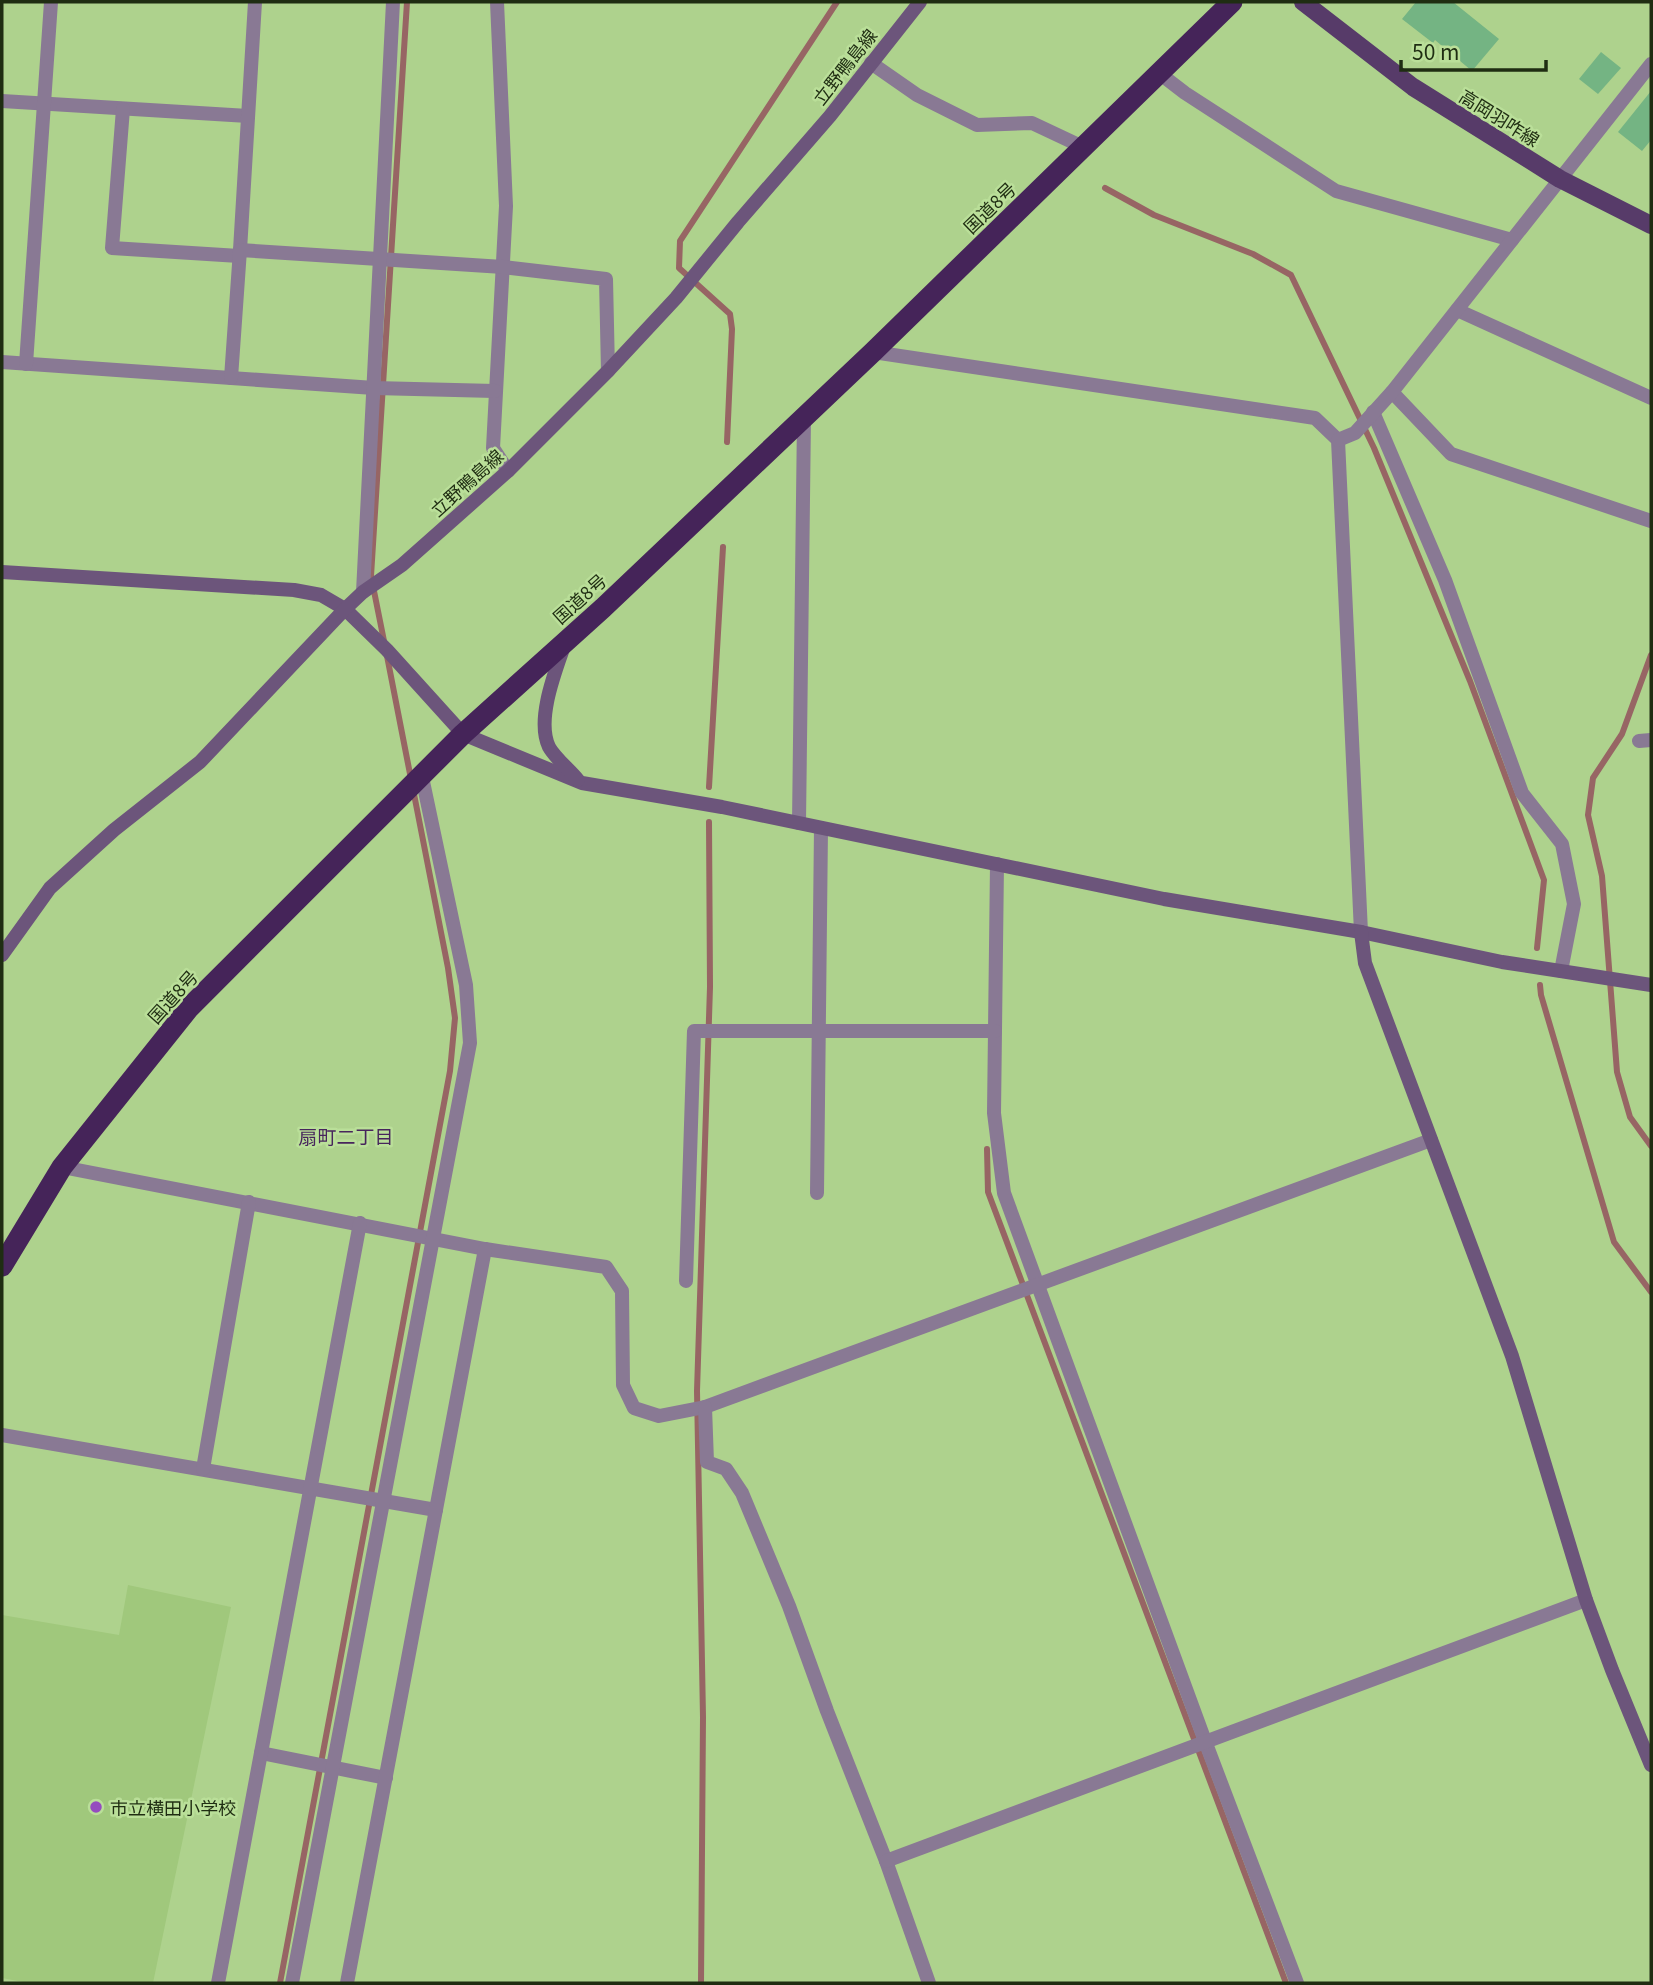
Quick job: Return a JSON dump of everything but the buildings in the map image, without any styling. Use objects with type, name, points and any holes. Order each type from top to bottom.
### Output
[{"type":"highway","name":"国道8号","points":[[2,1266],[62,1167],[189,1008],[463,734],[804,418],[1232,2]]},
{"type":"main road","name":"高岡羽咋線","points":[[1303,2],[1413,87],[1560,179],[1651,225]]},
{"type":"street","points":[[26,364],[51,2]]},
{"type":"street","points":[[232,377],[255,2]]},
{"type":"street","points":[[363,592],[389,259],[393,2]]},
{"type":"street","points":[[497,2],[506,206],[493,448],[508,471]]},
{"type":"street","name":"立野鴨島線","points":[[2,955],[50,888],[114,830],[200,762],[345,609],[363,592],[402,565],[508,471],[608,371],[676,298],[830,116],[920,2]]},
{"type":"street","points":[[872,63],[916,95],[977,125],[1032,123],[1083,147]]},
{"type":"street","points":[[1338,440],[1355,433],[1392,392],[1651,64]]},
{"type":"street","points":[[1159,73],[1185,93],[1335,191],[1511,240]]},
{"type":"street","points":[[2,101],[248,116]]},
{"type":"street","points":[[123,109],[112,248],[389,259],[503,267],[606,279],[608,371]]},
{"type":"street","points":[[1457,310],[1651,398]]},
{"type":"street","points":[[873,352],[1315,418],[1338,440],[1361,932],[1365,963],[1512,1356],[1586,1600],[1651,1766]]},
{"type":"street","points":[[2,362],[381,387],[495,391]]},
{"type":"street","points":[[1392,392],[1451,454],[1651,522]]},
{"type":"street","points":[[1373,412],[1445,580],[1521,793],[1562,844],[1574,904],[1561,971]]},
{"type":"street","points":[[799,823],[804,418]]},
{"type":"street","points":[[2,572],[294,590],[321,595],[345,609],[387,650],[463,734],[582,783],[799,823],[1164,899],[1361,932],[1502,962],[1651,985]]},
{"type":"street","points":[[565,642],[545,715],[546,732],[549,747],[582,783]]},
{"type":"street","points":[[292,1983],[470,1043],[466,985],[422,777]]},
{"type":"street","points":[[817,1193],[821,828]]},
{"type":"street","points":[[997,864],[994,1113],[1004,1193],[1029,1288],[1197,1744],[1297,1983]]},
{"type":"street","points":[[686,1281],[694,1031],[995,1031]]},
{"type":"street","points":[[62,1167],[485,1249],[606,1267],[622,1292],[623,1385],[634,1408],[659,1416],[686,1413],[705,1407],[1431,1140]]},
{"type":"street","points":[[203,1469],[249,1202]]},
{"type":"street","points":[[218,1983],[360,1223]]},
{"type":"street","points":[[347,1983],[485,1249]]},
{"type":"street","points":[[705,1407],[707,1462],[726,1469],[742,1493],[789,1606],[886,1861],[929,1983]]},
{"type":"street","points":[[2,1435],[436,1510]]},
{"type":"street","points":[[886,1861],[1586,1600]]},
{"type":"street","points":[[261,1753],[386,1778]]},
{"type":"shaded area","name":"市立横田小学校","points":[[128,1585],[231,1607],[153,1983],[28,1983],[2,1978],[2,1615],[119,1635]]},
{"type":"waterway","points":[[384,641],[371,576],[407,2]]},
{"type":"waterway","points":[[727,442],[732,329],[730,314],[679,268],[680,241],[837,2]]},
{"type":"waterway","points":[[1105,188],[1154,215],[1253,254],[1291,275],[1374,448],[1470,681],[1544,880],[1537,948]]},
{"type":"waterway","points":[[709,787],[723,547]]},
{"type":"waterway","points":[[1651,655],[1622,734],[1593,778],[1588,815],[1602,876],[1617,1072],[1630,1117],[1651,1146]]},
{"type":"waterway","points":[[387,656],[411,779]]},
{"type":"waterway","points":[[280,1983],[450,1071],[455,1018],[448,968],[413,789]]},
{"type":"waterway","points":[[701,1983],[703,1717],[697,1391],[710,987],[709,822]]},
{"type":"waterway","points":[[1540,985],[1614,1242],[1651,1292]]},
{"type":"waterway","points":[[987,1149],[988,1192],[1286,1983]]},
{"type":"place","name":"市立横田小学校","points":[[96,1807]]},
{"type":"district","name":"扇町二丁目","points":[[346,1135]]}]
